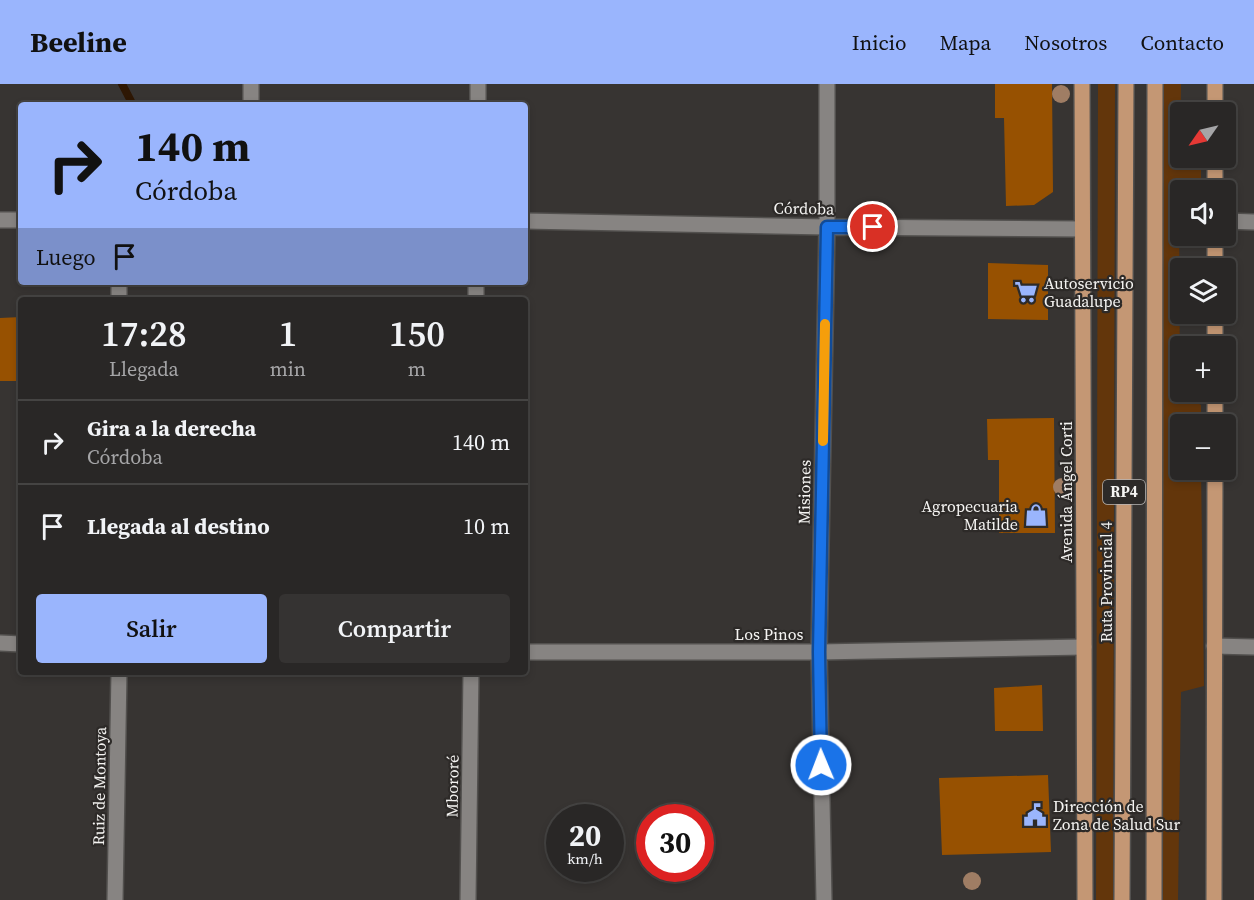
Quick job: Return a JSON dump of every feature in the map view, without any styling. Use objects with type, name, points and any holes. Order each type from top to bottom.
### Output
[{"type":"main road","name":"Avenida Ángel Corti","points":[[1082,84],[1085,900]]},
{"type":"main road","name":"Ruta Provincial 4","points":[[1122,900],[1126,84]]},
{"type":"main road","name":"RP4","points":[[1154,900],[1155,84]]},
{"type":"main road","points":[[1215,84],[1215,102]]},
{"type":"main road","points":[[1214,900],[1215,480]]},
{"type":"street","points":[[251,84],[251,102]]},
{"type":"street","points":[[478,84],[478,102]]},
{"type":"street","name":"Misiones","points":[[824,900],[819,652],[827,227],[827,84]]},
{"type":"street","points":[[0,220],[18,220]]},
{"type":"street","name":"Córdoba","points":[[528,221],[1082,229]]},
{"type":"street","points":[[1236,221],[1254,222]]},
{"type":"street","points":[[0,643],[18,644]]},
{"type":"street","points":[[1214,646],[1254,647]]},
{"type":"street","name":"Los Pinos","points":[[528,652],[819,652],[1084,647]]},
{"type":"street","name":"Ruiz de Montoya","points":[[115,900],[119,675]]},
{"type":"street","name":"Mbororé","points":[[468,900],[471,675]]},
{"type":"shaded area","points":[[1098,84],[1115,84],[1113,900],[1096,900]]},
{"type":"shaded area","points":[[1161,84],[1181,84],[1181,102],[1170,102],[1170,168],[1201,168],[1201,180],[1170,180],[1170,246],[1179,246],[1179,258],[1170,258],[1170,324],[1180,324],[1180,336],[1170,336],[1170,402],[1196,402],[1201,405],[1201,414],[1170,414],[1170,480],[1201,480],[1204,686],[1181,692],[1178,900],[1162,900]]},
{"type":"building","points":[[995,84],[1052,84],[1053,192],[1034,205],[1006,206],[1004,118],[995,118]]},
{"type":"building","points":[[988,263],[1048,265],[1048,320],[988,319]]},
{"type":"building","points":[[18,317],[18,381],[0,381],[0,318]]},
{"type":"building","points":[[1054,418],[1055,533],[999,533],[999,460],[988,460],[987,419]]},
{"type":"building","points":[[1042,685],[1043,731],[995,731],[994,688]]},
{"type":"building","points":[[1048,775],[1051,852],[942,855],[939,778]]},
{"type":"waterway","points":[[122,84],[131,102]]},
{"type":"slow traffic","points":[[823,441],[825,324]]},
{"type":"place","name":"Autoservicio Guadalupe","points":[[1026,292]]},
{"type":"place","name":"Agropecuaria Matilde","points":[[1036,515]]},
{"type":"place","name":"Dirección de Zona de Salud Sur","points":[[1035,815]]},
{"type":"route","points":[[821,765],[819,652],[827,227],[873,227]]}]
